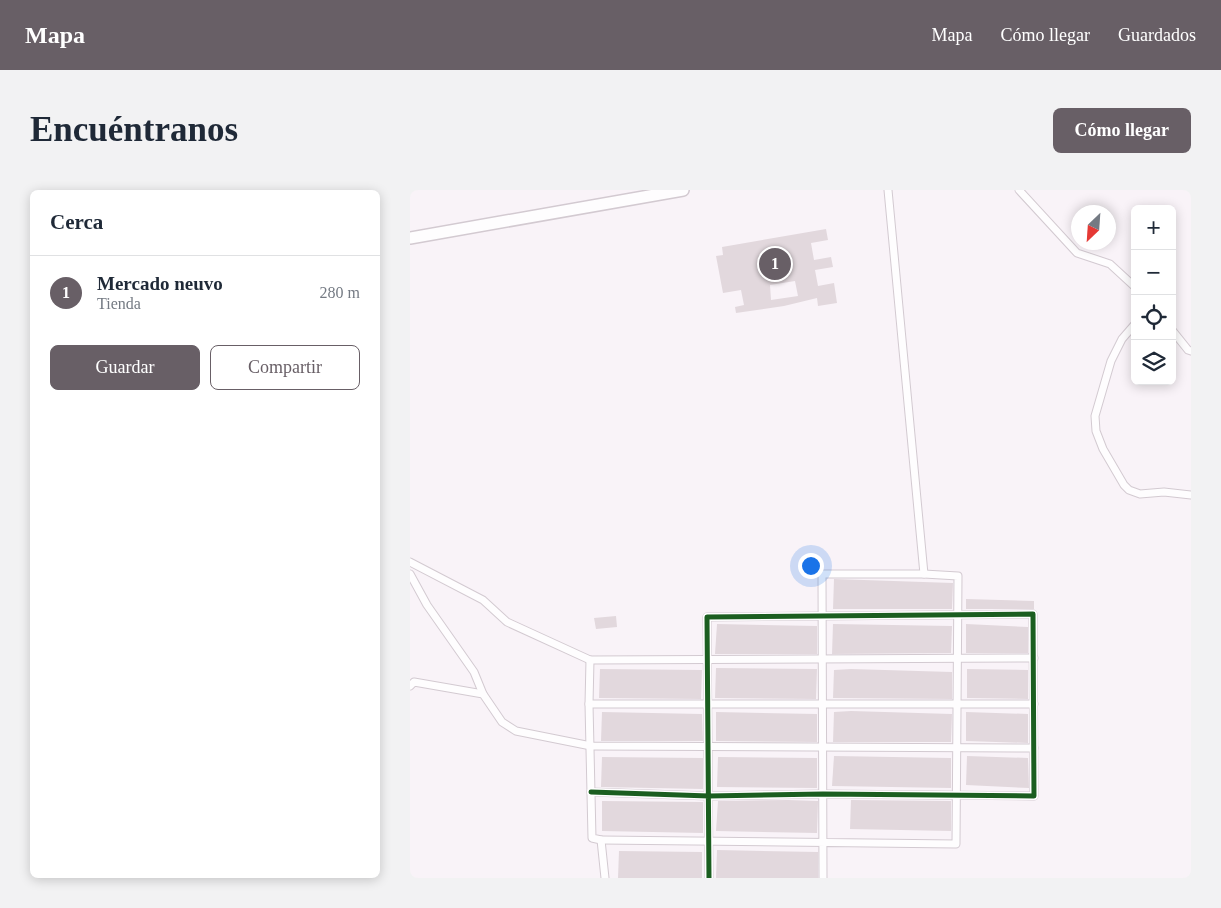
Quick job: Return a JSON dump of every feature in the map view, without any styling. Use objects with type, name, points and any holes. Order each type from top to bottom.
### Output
[{"type":"highway","points":[[410,238],[683,190]]},
{"type":"street","points":[[888,190],[924,574]]},
{"type":"street","points":[[1019,190],[1077,253],[1110,264],[1131,283]]},
{"type":"street","points":[[1131,329],[1122,339],[1111,361],[1095,416],[1096,431],[1102,449],[1129,490],[1140,494],[1164,492],[1191,495]]},
{"type":"street","points":[[1176,335],[1188,350],[1191,351]]},
{"type":"street","points":[[410,562],[483,600],[507,622],[590,660],[1034,658]]},
{"type":"street","points":[[410,574],[427,604],[474,672],[483,694],[502,722],[516,731],[591,746],[1034,748]]},
{"type":"street","points":[[590,660],[592,838],[601,840],[823,842],[956,844],[958,576],[822,574],[822,747],[823,794],[823,842],[823,878]]},
{"type":"street","points":[[591,792],[709,796],[823,794],[1034,796],[1033,614],[707,617],[709,796],[709,878]]},
{"type":"street","points":[[411,682],[483,694]]},
{"type":"street","points":[[589,704],[1034,704]]},
{"type":"street","points":[[601,840],[605,878]]},
{"type":"building","points":[[826,229],[828,240],[811,243],[814,260],[831,257],[833,267],[815,270],[818,286],[834,283],[837,303],[818,306],[817,298],[784,306],[736,313],[735,307],[744,305],[741,290],[723,293],[716,256],[723,255],[722,247]],"holes":[[[795,281],[798,296],[771,300],[770,285]]]},
{"type":"building","points":[[834,579],[953,583],[952,609],[833,609]]},
{"type":"building","points":[[966,599],[1034,601],[1034,609],[966,609]]},
{"type":"building","points":[[616,616],[617,627],[596,629],[594,618]]},
{"type":"building","points":[[717,624],[817,626],[817,654],[715,654]]},
{"type":"building","points":[[833,624],[952,626],[951,653],[832,654]]},
{"type":"building","points":[[966,624],[1028,627],[1028,653],[966,653]]},
{"type":"building","points":[[716,668],[817,669],[816,699],[715,698]]},
{"type":"building","points":[[600,669],[702,670],[701,699],[599,698]]},
{"type":"building","points":[[967,669],[1028,670],[1028,699],[967,698]]},
{"type":"building","points":[[834,670],[952,672],[952,699],[833,698]]},
{"type":"building","points":[[602,712],[702,714],[703,741],[601,741]]},
{"type":"building","points":[[716,712],[817,714],[817,742],[716,741]]},
{"type":"building","points":[[834,712],[952,714],[951,742],[833,742]]},
{"type":"building","points":[[966,712],[1028,714],[1028,743],[966,741]]},
{"type":"building","points":[[834,756],[951,758],[951,788],[832,786]]},
{"type":"building","points":[[967,756],[1028,758],[1029,788],[966,785]]},
{"type":"building","points":[[602,757],[703,758],[703,789],[601,787]]},
{"type":"building","points":[[718,757],[817,758],[817,788],[717,787]]},
{"type":"building","points":[[851,800],[951,801],[951,831],[850,829]]},
{"type":"building","points":[[602,801],[703,802],[703,833],[602,831]]},
{"type":"building","points":[[718,801],[818,801],[817,833],[716,831]]},
{"type":"building","points":[[717,850],[818,852],[818,878],[716,878]]},
{"type":"building","points":[[619,851],[702,852],[702,878],[618,878]]},
{"type":"cycle path","points":[[591,792],[709,796],[823,794],[1034,796],[1033,614],[707,617],[709,878]]},
{"type":"place","name":"Mercado neuvo","points":[[775,264]]}]
